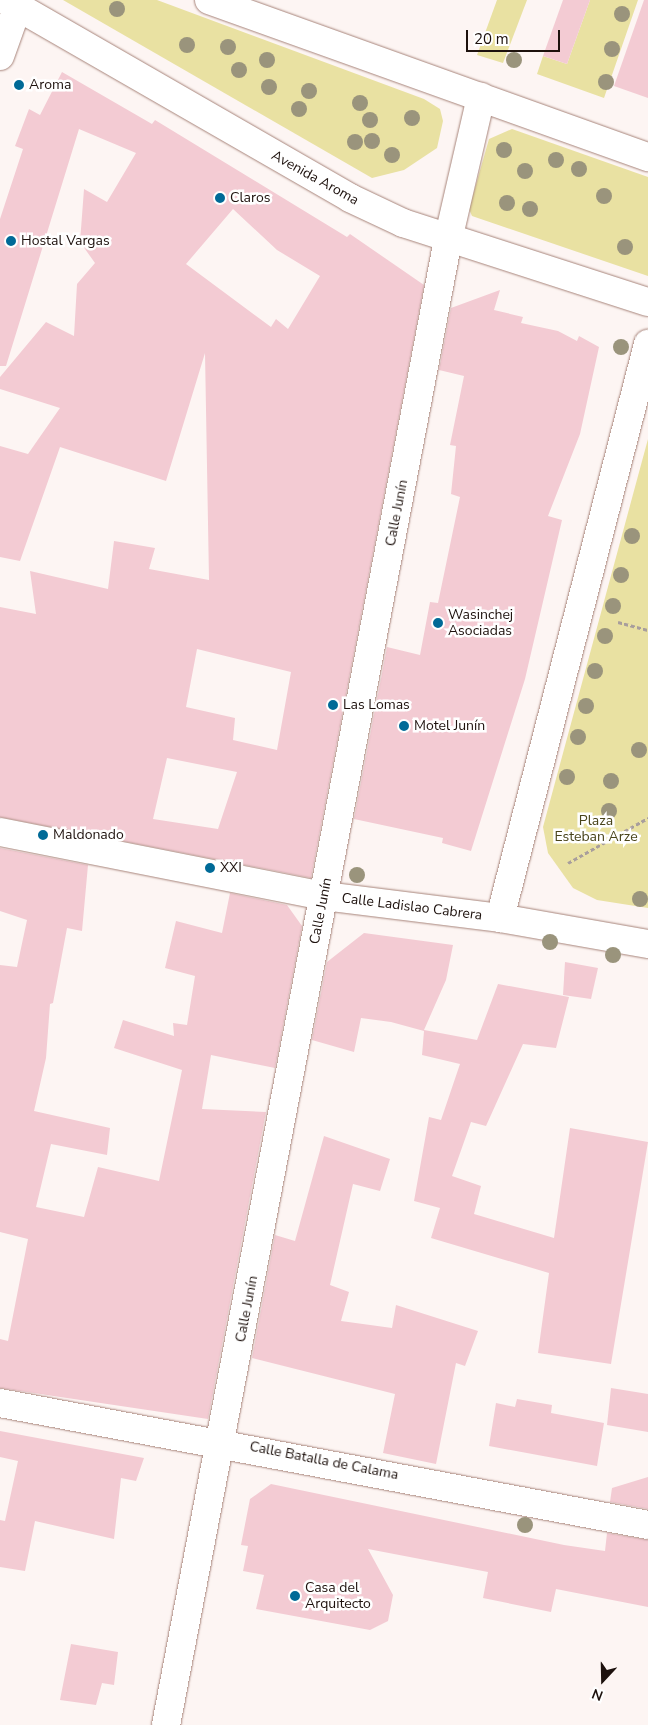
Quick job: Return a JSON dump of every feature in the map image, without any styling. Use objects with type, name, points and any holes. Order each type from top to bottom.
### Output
[{"type":"street","points":[[208,0],[648,157]]},
{"type":"street","points":[[0,56],[14,2]]},
{"type":"street","name":"Avenida Aroma","points":[[14,2],[350,198],[448,240],[648,302]]},
{"type":"street","name":"Calle Junín","points":[[166,1725],[222,1441],[448,240],[481,97]]},
{"type":"street","points":[[500,918],[648,344]]},
{"type":"street","name":"Calle Ladislao Cabrera","points":[[0,832],[324,896],[500,918],[648,944]]},
{"type":"street","name":"Calle Batalla de Calama","points":[[0,1403],[222,1441],[648,1525]]},
{"type":"path","points":[[618,622],[648,630]]},
{"type":"path","points":[[568,863],[648,818]]},
{"type":"green space","points":[[63,0],[157,0],[424,99],[440,109],[443,121],[437,148],[404,170],[372,178]]},
{"type":"green space","points":[[497,0],[527,0],[503,63],[477,55]]},
{"type":"green space","points":[[590,0],[638,0],[604,98],[537,74],[543,56],[567,64]]},
{"type":"green space","points":[[512,129],[648,177],[648,276],[472,216],[469,209],[489,139]]},
{"type":"green space","name":"Plaza Esteban Arze","points":[[648,439],[648,908],[597,900],[573,888],[548,853],[543,827]]},
{"type":"building","points":[[563,0],[590,0],[567,64],[543,56]]},
{"type":"building","points":[[644,0],[648,0],[648,98],[614,86]]},
{"type":"building","points":[[62,72],[152,124],[155,120],[347,237],[350,234],[424,285],[311,878],[0,817],[0,607],[36,614],[30,571],[108,589],[114,541],[155,548],[149,569],[209,580],[205,353],[166,481],[60,447],[20,561],[0,557],[0,446],[28,454],[60,408],[0,389],[0,377],[46,322],[74,336],[77,284],[95,263],[80,242],[84,189],[107,202],[136,153],[79,129],[6,366],[0,366],[0,219],[23,149],[15,146],[29,109],[40,115]],"holes":[[[233,209],[277,250],[320,276],[288,329],[276,319],[271,327],[186,264]],[[197,649],[291,672],[277,750],[233,740],[235,718],[186,707]],[[167,758],[237,772],[218,829],[153,819]]]},
{"type":"building","points":[[500,290],[494,310],[523,317],[521,323],[558,331],[577,341],[579,336],[599,347],[580,434],[548,516],[562,520],[525,679],[471,851],[442,843],[443,838],[354,819],[387,647],[420,655],[430,602],[438,603],[460,497],[451,494],[456,446],[450,445],[464,376],[439,370],[451,308]]},
{"type":"building","points":[[0,848],[88,865],[82,931],[67,928],[53,1003],[50,1004],[46,1058],[34,1111],[110,1128],[107,1155],[51,1144],[36,1207],[84,1217],[98,1167],[159,1181],[182,1070],[114,1048],[123,1020],[174,1036],[173,1023],[187,1025],[195,976],[165,968],[176,921],[222,933],[230,893],[287,905],[302,926],[275,1068],[211,1055],[202,1109],[266,1112],[208,1419],[0,1388],[0,1339],[8,1341],[28,1239],[0,1232],[0,965],[17,967],[27,920],[0,911]]},
{"type":"building","points":[[364,933],[453,945],[446,980],[424,1030],[477,1040],[498,984],[569,997],[556,1048],[523,1044],[486,1126],[471,1122],[452,1176],[481,1186],[474,1214],[554,1238],[570,1128],[648,1142],[611,1364],[538,1353],[549,1273],[431,1238],[440,1208],[414,1201],[429,1117],[441,1120],[460,1064],[422,1055],[424,1031],[391,1022],[361,1018],[354,1052],[312,1040],[327,962]]},
{"type":"building","points":[[565,962],[598,968],[591,999],[563,995]]},
{"type":"building","points":[[324,1136],[390,1159],[380,1191],[353,1184],[330,1285],[349,1292],[341,1321],[392,1328],[396,1305],[478,1331],[465,1366],[456,1363],[436,1464],[383,1453],[395,1394],[252,1358],[275,1235],[295,1241]]},
{"type":"building","points":[[611,1388],[648,1394],[648,1432],[607,1425]]},
{"type":"building","points":[[517,1399],[552,1405],[551,1413],[604,1423],[597,1466],[489,1446],[496,1403],[515,1407]]},
{"type":"building","points":[[0,1431],[144,1458],[136,1481],[121,1478],[114,1539],[35,1521],[25,1571],[0,1567],[0,1520],[5,1521],[18,1461],[0,1457]]},
{"type":"building","points":[[648,1477],[648,1509],[610,1502],[612,1488]]},
{"type":"building","points":[[271,1484],[564,1545],[605,1551],[607,1533],[648,1540],[648,1607],[556,1589],[551,1612],[483,1598],[488,1572],[368,1549],[393,1595],[388,1621],[370,1630],[256,1609],[264,1575],[243,1571],[248,1546],[241,1545],[250,1499]]},
{"type":"building","points":[[71,1644],[118,1652],[114,1685],[102,1683],[96,1705],[60,1700]]},
{"type":"place","name":"Aroma","points":[[19,85]]},
{"type":"place","name":"Claros","points":[[220,198]]},
{"type":"place","name":"Hostal Vargas","points":[[11,241]]},
{"type":"place","name":"Wasinchej Asociadas","points":[[438,623]]},
{"type":"place","name":"Las Lomas","points":[[333,705]]},
{"type":"place","name":"Motel Junín","points":[[404,726]]},
{"type":"place","name":"Maldonado","points":[[43,835]]},
{"type":"place","name":"XXI","points":[[210,868]]},
{"type":"place","name":"Casa del Arquitecto","points":[[295,1596]]}]
